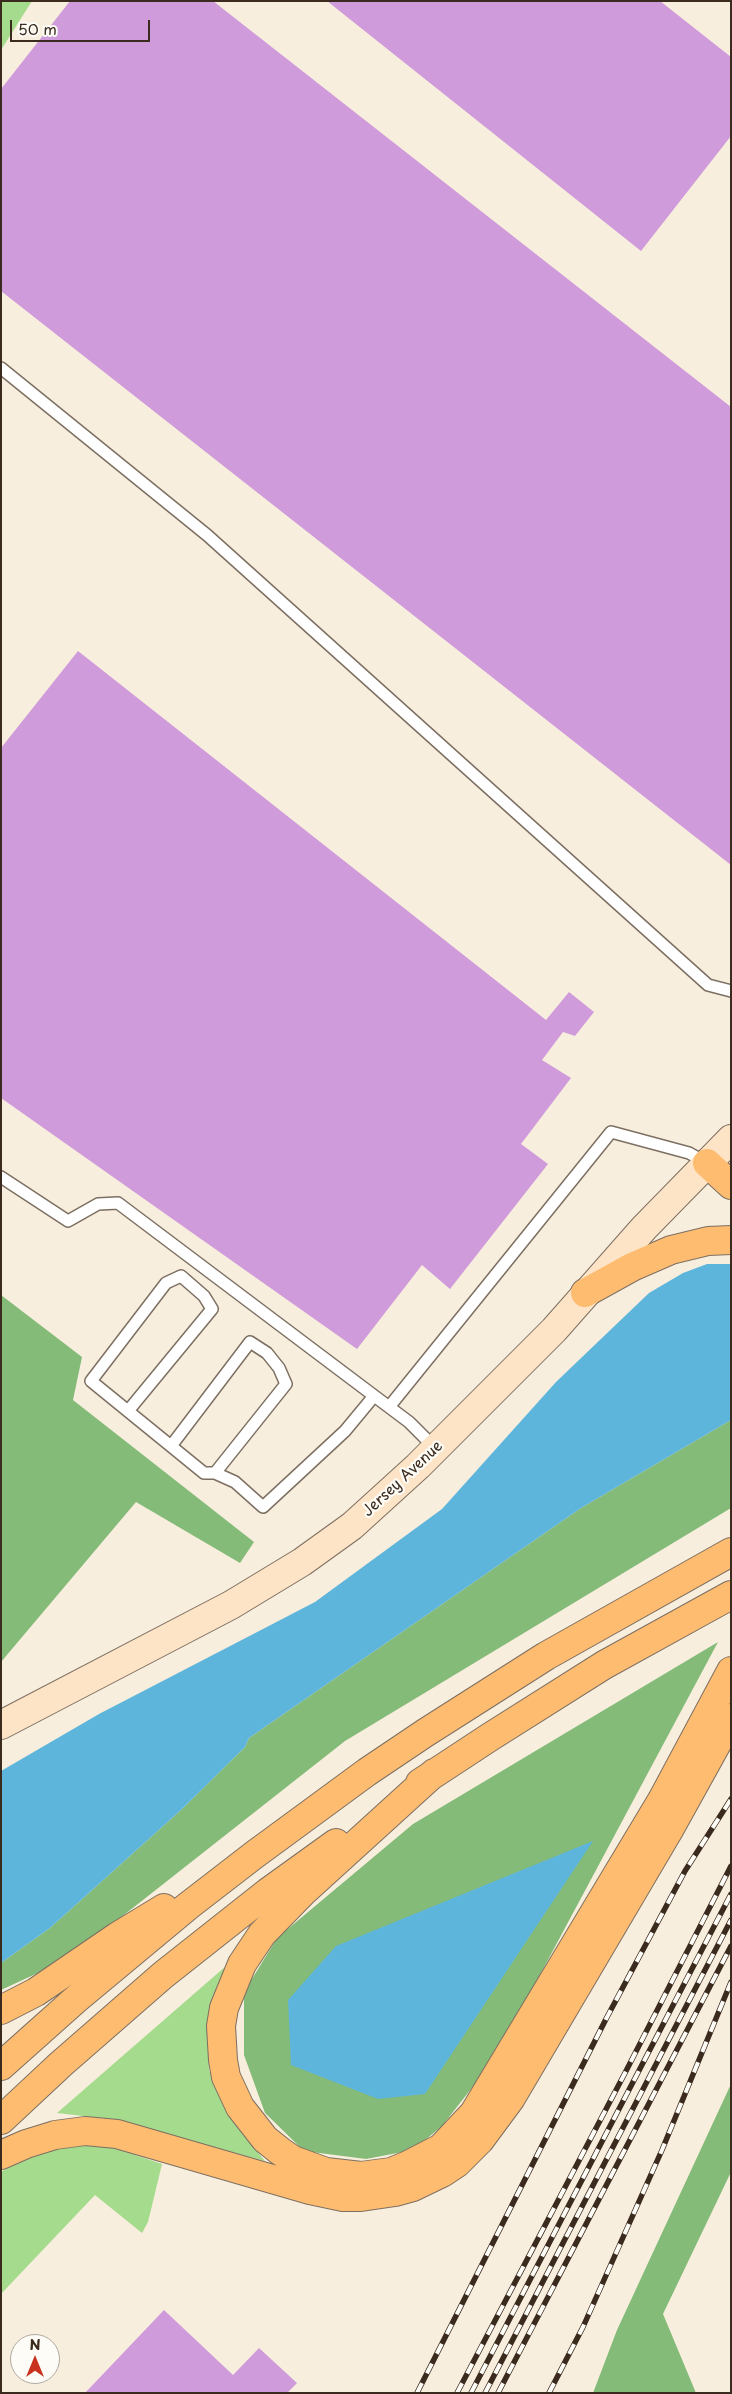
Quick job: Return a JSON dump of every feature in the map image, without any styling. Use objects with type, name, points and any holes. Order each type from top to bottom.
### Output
[{"type":"highway","points":[[722,1153],[731,1185]]},
{"type":"highway","points":[[585,1293],[632,1267],[670,1250],[708,1241],[731,1240]]},
{"type":"highway","points":[[1,2066],[148,1939],[254,1855],[384,1761],[488,1692],[647,1598],[725,1555]]},
{"type":"highway","points":[[1,2120],[76,2052],[208,1939],[268,1892],[434,1773],[547,1700],[674,1625],[731,1595]]},
{"type":"highway","points":[[434,1773],[302,1893],[262,1934],[242,1964],[224,2008],[221,2026],[223,2060],[226,2077],[240,2107],[265,2139],[280,2151],[293,2160],[326,2172],[361,2176],[391,2172],[441,2148],[474,2113],[657,1807],[731,1671]]},
{"type":"highway","points":[[1,2155],[26,2144],[55,2135],[85,2131],[117,2134],[310,2190],[352,2197],[379,2196],[395,2192],[413,2187],[442,2173],[456,2163],[480,2140],[511,2098],[669,1830],[731,1718]]},
{"type":"highway","points":[[1,2010],[36,1992],[118,1936],[254,1855]]},
{"type":"main road","name":"Jersey Avenue","points":[[1,1725],[204,1620],[277,1577],[352,1526],[436,1449],[554,1330],[585,1293],[722,1153]]},
{"type":"lane","points":[[1,368],[207,535],[708,985],[731,991]]},
{"type":"lane","points":[[389,1407],[611,1132],[689,1153],[722,1153]]},
{"type":"lane","points":[[1,1177],[68,1221],[98,1204],[118,1203],[409,1422],[436,1449]]},
{"type":"lane","points":[[128,1411],[212,1309],[204,1296],[181,1276],[166,1283],[91,1381],[204,1473],[215,1473],[234,1482],[263,1507],[345,1431],[374,1396]]},
{"type":"lane","points":[[171,1446],[250,1342],[266,1352],[279,1368],[286,1384],[215,1473]]},
{"type":"green space","points":[[1,1],[32,1],[1,50]]},
{"type":"green space","points":[[1,1295],[82,1357],[73,1400],[254,1542],[240,1563],[136,1502],[1,1662]]},
{"type":"green space","points":[[731,1420],[731,1508],[345,1741],[68,1959],[1,1990],[1,1963],[50,1928],[181,1810],[245,1747],[249,1738],[581,1508]]},
{"type":"green space","points":[[718,1642],[496,2057],[442,2126],[413,2150],[366,2159],[304,2151],[265,2113],[244,2055],[244,1992],[277,1938],[413,1824]]},
{"type":"green space","points":[[226,1966],[207,2021],[209,2070],[234,2123],[265,2161],[100,2118],[57,2113]]},
{"type":"green space","points":[[731,2084],[731,2172],[663,2314],[696,2393],[593,2393],[617,2330]]},
{"type":"green space","points":[[100,2143],[162,2164],[148,2222],[142,2233],[95,2195],[1,2294],[1,2172],[38,2150]]},
{"type":"water","points":[[707,1264],[731,1264],[731,1420],[581,1508],[249,1738],[245,1747],[181,1810],[50,1928],[1,1963],[1,1771],[99,1714],[315,1602],[442,1509],[556,1382],[649,1293],[683,1273]]},
{"type":"water","points":[[593,1841],[425,2094],[378,2099],[291,2065],[288,2000],[336,1946]]},
{"type":"building","points":[[70,1],[213,1],[731,407],[731,865],[1,291],[1,89]]},
{"type":"building","points":[[327,1],[660,1],[731,57],[731,136],[641,251]]},
{"type":"building","points":[[78,651],[546,1020],[569,992],[594,1012],[575,1036],[563,1032],[542,1060],[571,1078],[521,1144],[548,1164],[450,1289],[422,1265],[357,1349],[1,1098],[1,748]]},
{"type":"building","points":[[164,2310],[233,2375],[259,2348],[297,2383],[287,2393],[85,2393]]},
{"type":"railway","points":[[417,2393],[606,2019],[685,1871],[731,1799]]},
{"type":"railway","points":[[457,2393],[731,1866]]},
{"type":"railway","points":[[471,2393],[731,1894]]},
{"type":"railway","points":[[485,2393],[731,1920]]},
{"type":"railway","points":[[498,2393],[731,1946]]},
{"type":"railway","points":[[549,2393],[583,2327],[662,2150],[731,1982]]}]
